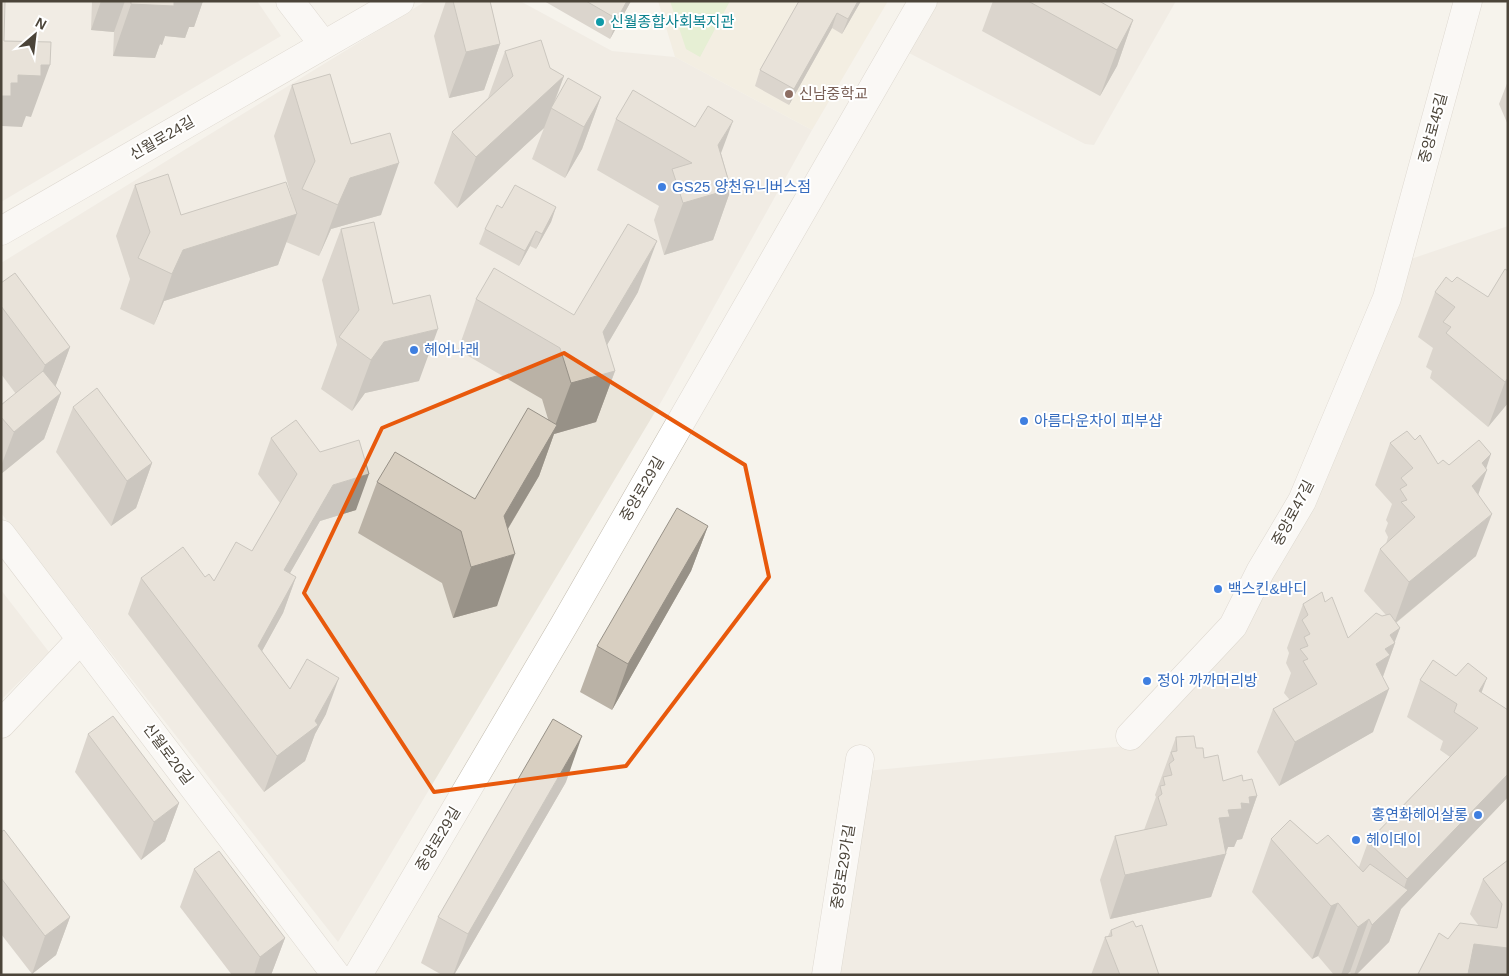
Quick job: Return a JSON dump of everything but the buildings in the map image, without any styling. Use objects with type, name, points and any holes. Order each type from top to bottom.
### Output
[{"type":"street","points":[[290,1],[324,44]]},
{"type":"street","name":"신월로24길","points":[[1,231],[400,1]]},
{"type":"street","name":"중앙로29길","points":[[366,972],[923,1]]},
{"type":"street","name":"중앙로45길","points":[[1398,255],[1468,1]]},
{"type":"street","name":"중앙로47길","points":[[1130,736],[1233,626],[1260,572],[1302,501],[1387,298],[1398,255]]},
{"type":"street","name":"신월로20길","points":[[1,534],[336,975]]},
{"type":"street","points":[[1,724],[81,640]]},
{"type":"street","name":"중앙로29가길","points":[[826,975],[860,759]]},
{"type":"highlighted area","points":[[564,353],[745,465],[769,577],[626,766],[434,792],[304,593],[382,428]]},
{"type":"shaded area","points":[[1,1],[257,1],[281,36],[1,202]]},
{"type":"shaded area","points":[[426,1],[520,1],[612,51],[675,57],[812,130],[664,397],[338,942],[1,513],[1,263]]},
{"type":"shaded area","name":"신남중학교","points":[[658,1],[888,1],[812,130],[675,57]]},
{"type":"shaded area","points":[[933,1],[1176,1],[1094,145],[1085,144],[909,53],[908,45]]},
{"type":"shaded area","points":[[1508,226],[1508,975],[835,975],[866,771],[1135,745],[1241,632],[1402,262]]},
{"type":"shaded area","points":[[1,590],[49,652],[1,700]]},
{"type":"green space","points":[[670,1],[730,1],[700,57],[686,49]]},
{"type":"place","name":"신월종합사회복지관","points":[[600,22]]},
{"type":"place","name":"신남중학교","points":[[789,94]]},
{"type":"place","name":"GS25 양천유니버스점","points":[[662,187]]},
{"type":"place","name":"헤어나래","points":[[414,350]]},
{"type":"place","name":"아름다운차이 피부샵","points":[[1024,421]]},
{"type":"place","name":"백스킨&바디","points":[[1218,589]]},
{"type":"place","name":"정아 까까머리방","points":[[1147,681]]},
{"type":"place","name":"홍연화헤어살롱","points":[[1478,815]]},
{"type":"place","name":"헤이데이","points":[[1356,840]]}]
